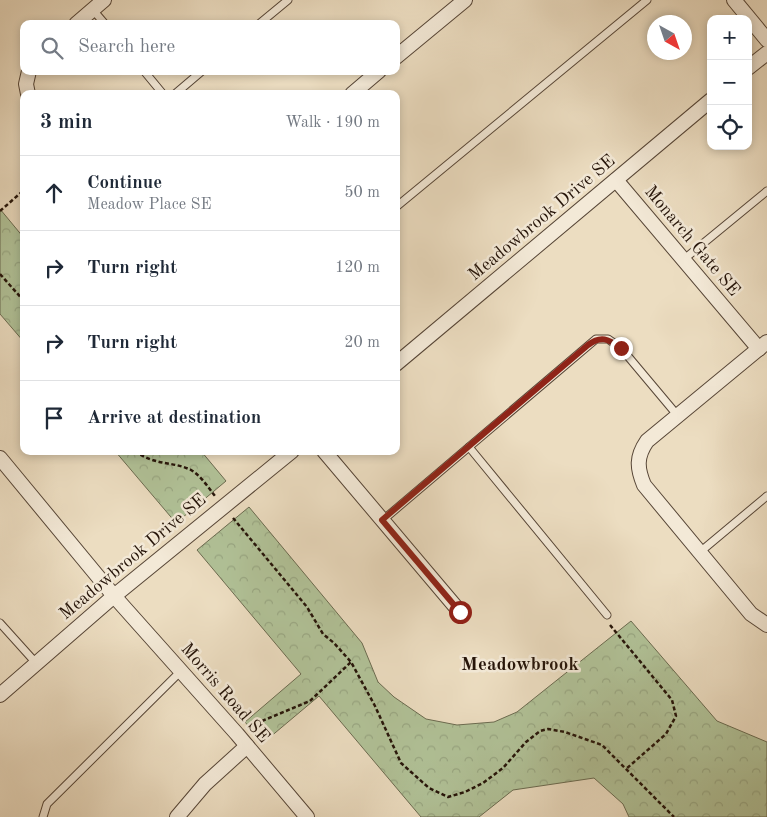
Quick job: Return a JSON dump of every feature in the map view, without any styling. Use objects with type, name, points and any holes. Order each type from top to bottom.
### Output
[{"type":"street","points":[[81,20],[104,0]]},
{"type":"street","points":[[400,54],[465,0]]},
{"type":"street","points":[[734,0],[767,40]]},
{"type":"street","points":[[752,65],[767,53]]},
{"type":"street","points":[[27,90],[26,84],[28,75]]},
{"type":"street","points":[[357,90],[374,75]]},
{"type":"street","name":"Meadowbrook Drive SE","points":[[400,361],[707,103]]},
{"type":"street","name":"Monarch Gate SE","points":[[616,180],[683,260],[763,346]]},
{"type":"street","points":[[763,346],[647,441],[640,452],[639,472],[644,485],[700,552],[752,614],[767,625]]},
{"type":"street","name":"Meadowbrook Drive SE","points":[[0,695],[114,596],[287,455]]},
{"type":"street","points":[[327,455],[460,612]]},
{"type":"street","name":"Morris Road SE","points":[[0,458],[114,596],[237,734],[307,817]]},
{"type":"street","points":[[177,817],[205,784],[247,746]]},
{"type":"lane","points":[[264,20],[288,0]]},
{"type":"lane","points":[[400,204],[647,0]]},
{"type":"lane","points":[[93,10],[102,20]]},
{"type":"lane","points":[[147,75],[160,90]]},
{"type":"lane","points":[[180,90],[197,75]]},
{"type":"lane","points":[[683,260],[767,191]]},
{"type":"lane","points":[[382,520],[596,339],[608,338],[621,348],[678,416]]},
{"type":"lane","points":[[469,447],[607,615]]},
{"type":"lane","points":[[700,552],[767,496]]},
{"type":"lane","points":[[0,623],[36,663]]},
{"type":"lane","points":[[43,817],[47,804],[181,671]]},
{"type":"path","points":[[0,211],[20,194]]},
{"type":"path","points":[[0,274],[20,296]]},
{"type":"path","points":[[142,455],[150,460],[191,471],[200,477],[307,607],[323,634],[351,662],[372,699],[401,764],[429,788],[448,796],[465,792],[483,783],[503,768],[526,742],[540,731],[548,729],[565,732],[602,745],[674,817]]},
{"type":"path","points":[[607,615],[610,626],[672,700],[676,716],[666,734],[626,769]]},
{"type":"path","points":[[237,734],[251,726],[310,701],[351,662]]},
{"type":"green space","points":[[0,209],[20,233],[20,337],[0,314]]},
{"type":"green space","points":[[118,455],[204,455],[226,481],[176,523]]},
{"type":"green space","points":[[249,507],[362,643],[378,682],[394,697],[426,719],[457,725],[494,722],[517,712],[631,621],[717,721],[767,742],[767,817],[629,817],[623,804],[594,778],[513,790],[479,817],[421,817],[319,696],[263,743],[245,722],[301,674],[197,550]]},
{"type":"district","name":"Meadowbrook","points":[[520,665]]},
{"type":"route","points":[[460,612],[382,520],[596,339],[608,338],[621,348]]}]
